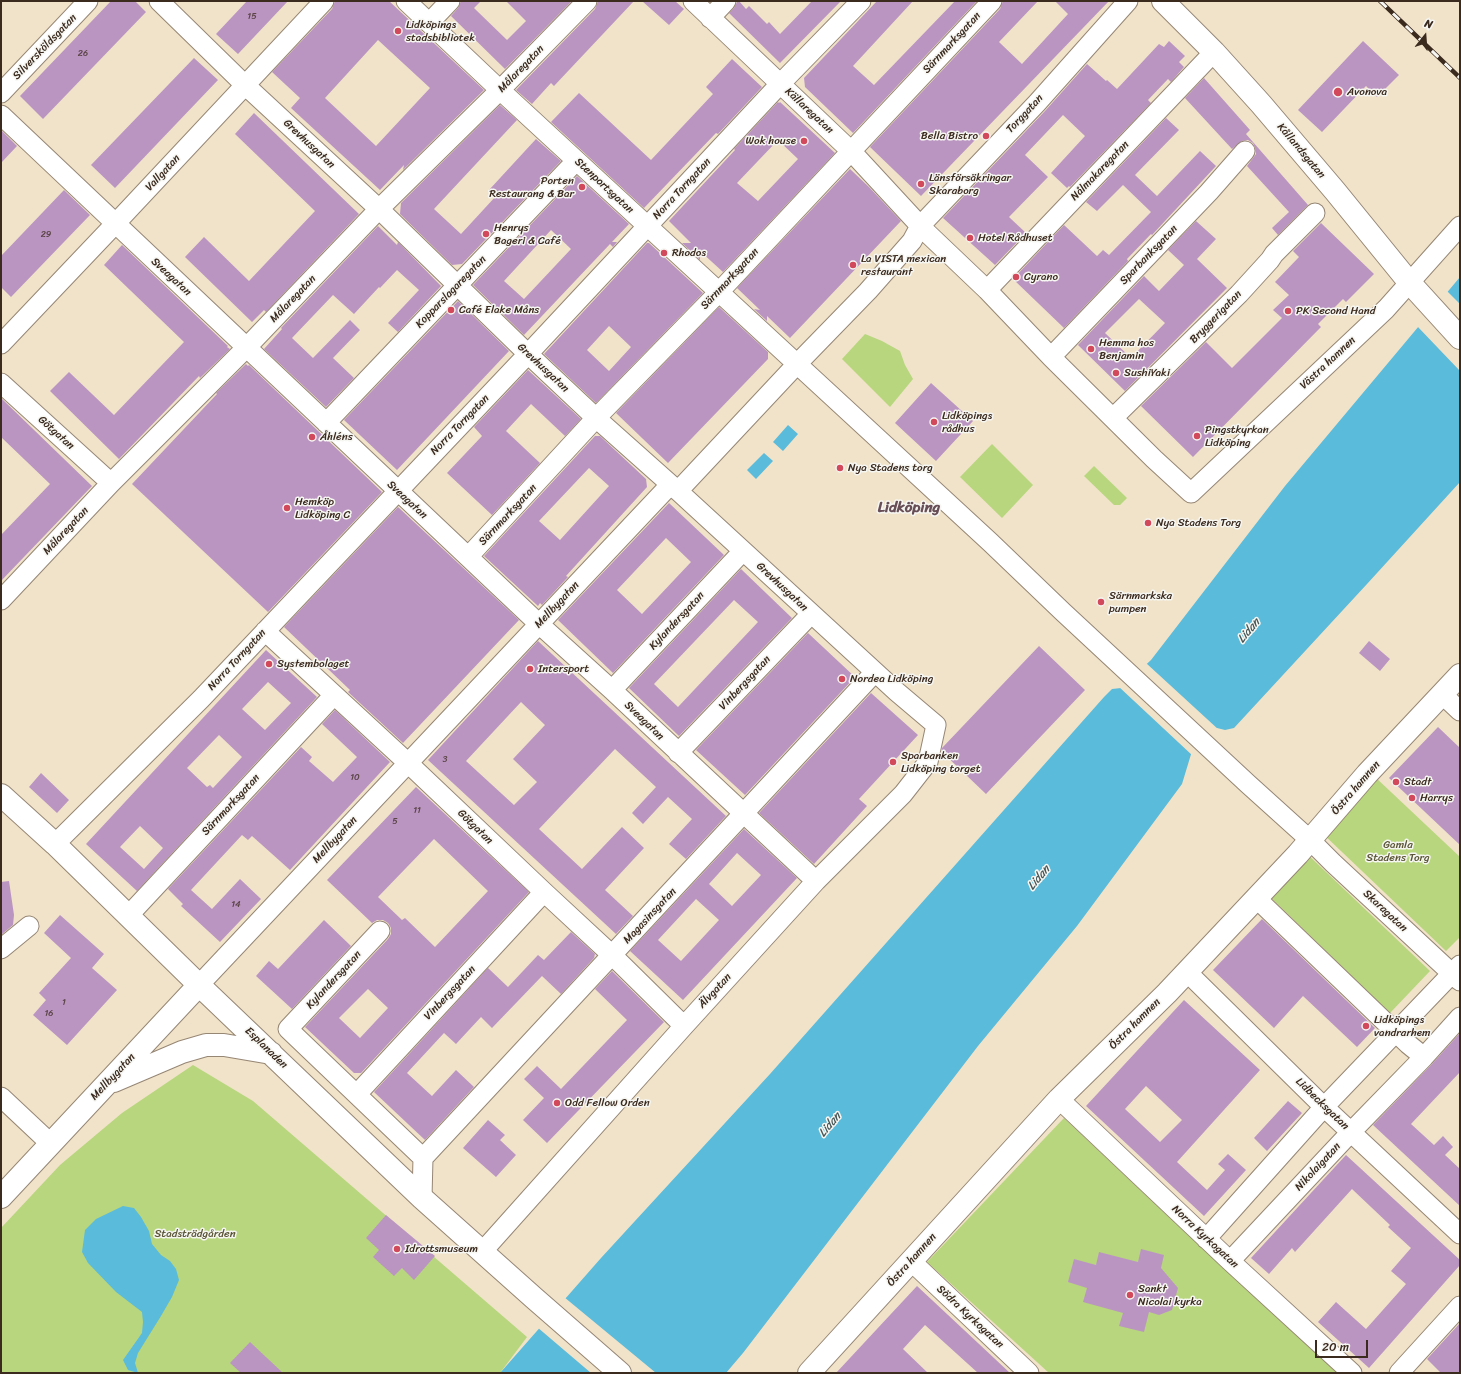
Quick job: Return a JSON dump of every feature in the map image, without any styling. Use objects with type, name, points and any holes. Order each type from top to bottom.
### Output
[{"type":"main road","name":"Kållandsgatan","points":[[1162,1],[1214,52],[1261,104],[1310,161],[1409,282],[1460,338]]},
{"type":"main road","name":"Östra hamnen","points":[[809,1373],[1059,1099],[1187,972],[1310,840],[1367,774],[1460,674]]},
{"type":"main road","name":"Esplanaden","points":[[1,795],[55,844],[199,985],[422,1198],[620,1373]]},
{"type":"main road","name":"Mellbygatan","points":[[1,1197],[199,985]]},
{"type":"main road","points":[[105,1085],[182,1052],[206,1045],[224,1044],[271,1053]]},
{"type":"street","name":"Silversköldsgatan","points":[[1,93],[88,1]]},
{"type":"street","name":"Grevhusgatan","points":[[159,1],[245,85],[379,210],[596,418],[875,672],[936,725]]},
{"type":"street","name":"Vallgatan","points":[[1,344],[324,1]]},
{"type":"street","name":"Stenportsgatan","points":[[406,1],[576,161],[990,542],[1129,674]]},
{"type":"street","points":[[429,23],[450,1]]},
{"type":"street","name":"Målaregatan","points":[[1,600],[111,483],[587,1]]},
{"type":"street","name":"Källaregatan","points":[[692,1],[851,151],[920,226]]},
{"type":"street","points":[[710,18],[726,1]]},
{"type":"street","name":"Norra Torngatan","points":[[55,844],[201,699],[528,354],[780,84],[861,1]]},
{"type":"street","name":"Särnmarksgatan","points":[[468,557],[596,418],[719,292],[992,1]]},
{"type":"street","name":"Torggatan","points":[[800,367],[912,241],[920,226],[1037,103],[1128,1]]},
{"type":"street","name":"Nålmakaregatan","points":[[987,290],[1214,52]]},
{"type":"street","name":"Sveagatan","points":[[1,115],[539,624],[612,690],[816,881]]},
{"type":"street","name":"Sparbanksgatan","points":[[1051,357],[1209,192],[1245,151]]},
{"type":"street","name":"Kopparslagaregatan","points":[[326,423],[576,161]]},
{"type":"street","name":"Bryggerigatan","points":[[1113,418],[1219,314],[1274,254],[1315,213]]},
{"type":"street","points":[[920,226],[987,290],[1051,357],[1113,418]]},
{"type":"street","name":"Västra hamnen","points":[[1113,418],[1190,493],[1381,313],[1460,226]]},
{"type":"street","name":"Mellbygatan","points":[[199,985],[539,624],[674,488],[800,367]]},
{"type":"street","name":"Götgatan","points":[[1,384],[111,483]]},
{"type":"street","name":"Kylandersgatan","points":[[612,690],[743,551]]},
{"type":"street","name":"Vinbergsgatan","points":[[678,753],[811,614]]},
{"type":"street","name":"Götgatan","points":[[265,631],[613,956],[684,1026]]},
{"type":"street","name":"Magasinsgatan","points":[[423,1158],[613,956],[875,672]]},
{"type":"street","name":"Skaragatan","points":[[1129,674],[1310,840],[1333,863],[1457,973]]},
{"type":"street","points":[[1442,694],[1460,711]]},
{"type":"street","name":"Särnmarksgatan","points":[[128,916],[334,695]]},
{"type":"street","name":"Älvgatan","points":[[482,1252],[816,881],[903,794],[928,762],[936,725]]},
{"type":"street","name":"Vinbergsgatan","points":[[357,1094],[544,892]]},
{"type":"street","points":[[1256,898],[1424,1057],[1460,1017]]},
{"type":"street","points":[[1,949],[29,926]]},
{"type":"street","name":"Kylandersgatan","points":[[357,1094],[288,1029],[380,931]]},
{"type":"street","name":"Lidbecksgatan","points":[[1187,972],[1324,1107],[1460,1234]]},
{"type":"street","points":[[1206,1239],[1324,1107],[1396,1032],[1457,973]]},
{"type":"street","name":"Nikolaigatan","points":[[1230,1261],[1351,1132],[1424,1057]]},
{"type":"street","points":[[357,1094],[423,1158],[422,1198]]},
{"type":"street","points":[[1,1097],[50,1143]]},
{"type":"street","name":"Norra Kyrkogatan","points":[[1059,1099],[1206,1239],[1352,1373]]},
{"type":"street","name":"Södra Kyrkogatan","points":[[911,1261],[1029,1373]]},
{"type":"street","points":[[1409,1370],[1460,1306]]},
{"type":"green space","points":[[865,334],[900,351],[905,365],[913,379],[890,407],[842,359]]},
{"type":"green space","points":[[992,444],[1033,485],[1002,518],[960,477]]},
{"type":"green space","points":[[1094,466],[1127,498],[1120,505],[1114,505],[1084,476]]},
{"type":"green space","name":"Gamla Stadens Torg","points":[[1374,776],[1460,857],[1460,937],[1446,951],[1321,832]]},
{"type":"green space","points":[[1304,851],[1430,971],[1390,1013],[1265,892]]},
{"type":"green space","name":"Stadsträdgården","points":[[193,1065],[253,1101],[527,1337],[500,1373],[1,1373],[1,1228],[60,1165],[122,1113]]},
{"type":"green space","points":[[1064,1118],[1199,1245],[1340,1373],[1049,1373],[927,1262]]},
{"type":"water","name":"Lidan","points":[[1460,277],[1460,482],[1234,728],[1225,730],[1217,728],[1192,751],[1182,784],[1077,926],[978,1046],[743,1353],[726,1373],[500,1373],[601,1258],[770,1074],[1104,697],[1112,689],[1121,688],[1151,660],[1285,486]]},
{"type":"water","points":[[788,425],[798,434],[783,451],[773,442]]},
{"type":"water","points":[[764,453],[773,461],[756,479],[747,470]]},
{"type":"water","points":[[123,1206],[134,1208],[141,1217],[149,1231],[152,1244],[161,1255],[170,1261],[176,1269],[179,1280],[172,1297],[138,1353],[135,1363],[138,1373],[128,1370],[123,1360],[142,1333],[142,1312],[116,1292],[88,1263],[82,1252],[85,1230],[96,1219]]},
{"type":"pier","points":[[1447,291],[1460,304],[1460,371],[1417,326]]},
{"type":"pier","points":[[1146,663],[1219,730],[1194,752],[1193,756],[1118,686],[1120,686]]},
{"type":"pier","points":[[564,1297],[656,1373],[591,1373],[537,1327]]},
{"type":"building","points":[[111,1],[135,1],[146,12],[43,119],[20,96]]},
{"type":"building","points":[[247,1],[288,1],[238,54],[216,34]]},
{"type":"building","points":[[335,1],[389,1],[484,90],[403,170],[404,165],[380,190],[291,108],[300,98],[272,72],[332,9]],"holes":[[[378,40],[430,88],[376,146],[325,98]]]},
{"type":"building","points":[[461,1],[481,1],[474,8],[507,40],[526,21],[506,1],[572,1],[505,69],[451,16],[458,8]]},
{"type":"building","points":[[598,1],[634,1],[554,86],[551,83],[532,104],[516,90],[595,9]]},
{"type":"building","points":[[642,1],[675,1],[684,9],[669,25]]},
{"type":"building","points":[[739,1],[746,9],[749,6],[767,24],[769,22],[780,34],[812,1],[841,1],[780,63],[729,13]]},
{"type":"building","points":[[877,1],[913,1],[853,66],[874,85],[955,1],[977,1],[853,133],[805,87],[804,78]]},
{"type":"building","points":[[1003,1],[1038,1],[999,42],[1022,64],[1068,14],[1055,1],[1109,1],[921,196],[870,147],[1000,9]]},
{"type":"building","points":[[1169,41],[1185,56],[1179,62],[1184,67],[1171,82],[1168,79],[1148,100],[1151,103],[1070,187],[1069,186],[1067,188],[1051,173],[1085,136],[1063,115],[1025,155],[1048,177],[1009,217],[1026,233],[995,265],[943,218],[1045,111],[1087,64],[1117,89],[1159,44],[1164,47]]},
{"type":"building","name":"Avonova","points":[[1363,41],[1399,75],[1377,97],[1366,86],[1322,132],[1298,110]]},
{"type":"building","points":[[194,58],[218,80],[115,188],[91,165]]},
{"type":"building","points":[[732,59],[762,87],[718,134],[716,133],[644,208],[551,122],[579,93],[651,160],[713,94],[706,87]]},
{"type":"building","points":[[1204,78],[1250,130],[1246,134],[1308,205],[1278,235],[1272,228],[1289,212],[1247,166],[1256,154],[1253,143],[1248,140],[1242,141],[1232,149],[1185,98]]},
{"type":"building","points":[[778,102],[780,102],[835,153],[723,272],[700,251],[700,260],[682,243],[691,243],[669,221],[735,150],[734,149]],"holes":[[[778,140],[798,159],[758,201],[737,183]]]},
{"type":"building","points":[[500,105],[517,120],[434,209],[461,234],[496,196],[489,190],[536,139],[561,161],[462,264],[452,265],[400,214],[401,203]]},
{"type":"building","points":[[254,113],[359,214],[266,312],[264,310],[252,322],[185,257],[204,237],[249,281],[315,211],[235,134]]},
{"type":"building","points":[[1166,118],[1179,130],[1135,175],[1157,196],[1200,151],[1216,166],[1152,235],[1151,234],[1127,259],[1128,261],[1064,328],[1013,279],[1064,225],[1097,256],[1103,250],[1109,255],[1151,212],[1123,185],[1097,211],[1086,202]]},
{"type":"building","points":[[1,130],[17,146],[1,163]]},
{"type":"building","points":[[850,169],[901,221],[790,338],[767,316],[767,321],[754,309],[760,310],[737,288]]},
{"type":"building","points":[[577,176],[629,224],[612,242],[617,242],[613,247],[610,244],[524,335],[473,285]],"holes":[[[551,230],[571,249],[524,299],[504,281]]]},
{"type":"building","points":[[64,190],[90,215],[11,297],[1,287],[1,256]]},
{"type":"building","points":[[1196,221],[1216,239],[1197,259],[1227,288],[1125,391],[1078,345],[1144,276],[1159,291],[1184,265],[1168,250]],"holes":[[[1139,299],[1165,323],[1131,358],[1105,333]]]},
{"type":"building","points":[[1321,223],[1374,274],[1346,302],[1343,299],[1318,324],[1321,327],[1193,457],[1141,406],[1206,342],[1232,368],[1282,318],[1273,310],[1289,295],[1275,282],[1299,257],[1293,251]]},
{"type":"building","points":[[378,226],[397,245],[398,242],[441,286],[398,332],[388,323],[419,290],[397,270],[354,314],[333,295],[292,338],[313,358],[350,320],[360,330],[333,358],[354,378],[326,407],[264,349],[282,329],[281,328]]},
{"type":"building","points":[[647,243],[649,243],[703,293],[596,403],[544,354]],"holes":[[[609,326],[631,347],[609,371],[587,350]]]},
{"type":"building","points":[[122,245],[230,349],[200,378],[199,376],[119,459],[50,391],[69,372],[114,415],[184,342],[104,265]]},
{"type":"building","points":[[458,301],[509,351],[397,470],[344,420]]},
{"type":"building","points":[[719,307],[768,352],[768,359],[668,463],[616,413]]},
{"type":"building","points":[[246,364],[248,366],[249,365],[382,492],[268,612],[132,484],[217,394],[216,393]]},
{"type":"building","points":[[528,370],[581,419],[565,436],[531,404],[506,431],[540,463],[492,515],[447,473],[482,436],[474,427]]},
{"type":"building","name":"Lidköpings rådhus","points":[[931,383],[973,421],[936,461],[895,423]]},
{"type":"building","points":[[1,398],[92,486],[1,581],[1,535],[50,484],[1,437]]},
{"type":"building","points":[[595,436],[600,436],[646,479],[647,487],[566,576],[568,577],[542,605],[540,603],[538,606],[484,556]],"holes":[[[589,468],[609,486],[560,540],[539,521]]]},
{"type":"building","points":[[669,503],[724,555],[613,673],[558,620]],"holes":[[[666,538],[691,562],[642,614],[617,590]]]},
{"type":"building","points":[[398,507],[519,620],[403,743],[348,692],[350,690],[284,627]]},
{"type":"building","points":[[741,569],[792,618],[679,736],[629,688]],"holes":[[[734,600],[758,622],[678,707],[654,684]]]},
{"type":"building","points":[[808,633],[855,677],[745,795],[696,750]]},
{"type":"building","points":[[538,641],[726,816],[686,859],[669,844],[692,819],[668,797],[643,824],[632,813],[656,787],[615,749],[539,829],[582,869],[622,827],[644,848],[605,890],[633,916],[616,934],[428,760]],"holes":[[[521,702],[545,725],[513,759],[537,782],[514,805],[466,761]]]},
{"type":"building","points":[[1369,641],[1390,659],[1380,671],[1359,653]]},
{"type":"building","points":[[1039,646],[1085,690],[986,794],[942,752],[942,748]]},
{"type":"building","points":[[266,650],[317,697],[137,891],[86,844]],"holes":[[[268,682],[291,703],[265,730],[242,709]],[[219,735],[242,757],[213,788],[210,785],[207,787],[187,768]],[[140,826],[163,848],[144,869],[120,847]]]},
{"type":"building","points":[[871,693],[918,735],[859,799],[867,806],[814,864],[759,813]]},
{"type":"building","points":[[335,710],[390,762],[290,870],[252,836],[248,840],[242,835],[191,890],[212,909],[240,879],[261,899],[220,942],[181,906],[183,904],[168,889],[301,747],[312,757],[309,761],[333,782],[357,757],[322,724]]},
{"type":"building","points":[[1438,727],[1460,748],[1460,845],[1389,778]]},
{"type":"building","points":[[41,773],[69,800],[57,813],[29,787]]},
{"type":"building","points":[[416,787],[529,892],[361,1073],[354,1073],[305,1027],[388,939],[391,934],[391,928],[388,923],[383,920],[377,920],[372,923],[327,880]],"holes":[[[434,839],[488,891],[435,947],[405,918],[402,920],[378,897]],[[368,989],[388,1008],[360,1038],[339,1018]]]},
{"type":"building","points":[[744,829],[797,878],[683,1000],[630,951]],"holes":[[[737,853],[761,875],[732,906],[709,884]],[[696,899],[719,920],[681,961],[658,940]]]},
{"type":"building","points":[[9,881],[14,915],[13,925],[1,935],[1,882]]},
{"type":"building","points":[[60,915],[104,954],[92,968],[117,990],[67,1045],[33,1015],[46,1000],[39,993],[71,958],[44,933]]},
{"type":"building","points":[[1262,919],[1375,1028],[1357,1047],[1303,996],[1274,1028],[1213,970]]},
{"type":"building","points":[[324,920],[351,946],[292,1009],[256,976],[269,961],[278,969]]},
{"type":"building","points":[[571,932],[595,954],[594,958],[561,994],[542,976],[492,1028],[481,1017],[456,1044],[444,1033],[407,1073],[432,1096],[456,1070],[474,1087],[425,1140],[374,1092],[488,968],[508,987],[538,955],[544,960]]},
{"type":"building","points":[[612,971],[664,1022],[547,1143],[523,1120],[544,1098],[524,1079],[537,1066],[561,1089],[627,1020],[595,989]]},
{"type":"building","points":[[1184,1000],[1260,1070],[1177,1162],[1207,1190],[1225,1170],[1218,1164],[1228,1154],[1246,1170],[1204,1216],[1086,1106]],"holes":[[[1146,1086],[1182,1120],[1160,1142],[1125,1109]]]},
{"type":"building","points":[[1460,1033],[1460,1072],[1411,1124],[1434,1145],[1443,1136],[1453,1147],[1445,1155],[1460,1169],[1460,1206],[1373,1125]]},
{"type":"building","points":[[1288,1101],[1302,1113],[1267,1151],[1254,1138]]},
{"type":"building","points":[[488,1120],[505,1135],[500,1140],[516,1155],[496,1177],[463,1148]]},
{"type":"building","points":[[1346,1155],[1460,1260],[1460,1265],[1369,1368],[1318,1322],[1336,1302],[1366,1329],[1406,1284],[1391,1271],[1411,1248],[1388,1227],[1390,1225],[1352,1189],[1295,1252],[1292,1248],[1269,1274],[1251,1258]]},
{"type":"building","points":[[386,1215],[435,1256],[414,1280],[402,1268],[394,1276],[373,1257],[379,1250],[366,1238]]},
{"type":"building","name":"Sankt Nicolai kyrka","points":[[1141,1249],[1164,1255],[1161,1268],[1178,1288],[1172,1310],[1159,1315],[1149,1312],[1144,1332],[1119,1326],[1123,1313],[1083,1302],[1087,1288],[1068,1282],[1074,1259],[1096,1265],[1099,1252],[1138,1262]]},
{"type":"building","points":[[917,1286],[1010,1373],[978,1373],[925,1325],[903,1349],[928,1373],[836,1373]]},
{"type":"building","points":[[1460,1323],[1460,1373],[1441,1373],[1427,1359]]},
{"type":"building","points":[[250,1342],[283,1373],[241,1373],[230,1363]]},
{"type":"railway","points":[[1380,1],[1460,78]]},
{"type":"place","name":"Lidköpings stadsbibliotek","points":[[398,31]]},
{"type":"place","name":"Avonova","points":[[1338,92]]},
{"type":"place","name":"Bella Bistro","points":[[986,136]]},
{"type":"place","name":"Wok house","points":[[804,141]]},
{"type":"place","name":"Länsförsäkringar Skaraborg","points":[[921,184]]},
{"type":"place","name":"Porten Restaurang & Bar","points":[[582,187]]},
{"type":"place","name":"Henrys Bageri & Café","points":[[486,234]]},
{"type":"place","name":"Hotel Rådhuset","points":[[970,238]]},
{"type":"place","name":"Rhodos","points":[[664,253]]},
{"type":"place","name":"La VISTA mexican restaurant","points":[[853,265]]},
{"type":"place","name":"Cyrano","points":[[1016,277]]},
{"type":"place","name":"Café Elake Måns","points":[[451,310]]},
{"type":"place","name":"PK Second Hand","points":[[1288,311]]},
{"type":"place","name":"Hemma hos Benjamin","points":[[1091,349]]},
{"type":"place","name":"SushiYaki","points":[[1116,373]]},
{"type":"place","name":"Lidköpings rådhus","points":[[934,422]]},
{"type":"place","name":"Pingstkyrkan Lidköping","points":[[1197,436]]},
{"type":"place","name":"Åhléns","points":[[312,437]]},
{"type":"place","name":"Nya Stadens torg","points":[[840,468]]},
{"type":"place","name":"Hemköp Lidköping C","points":[[287,508]]},
{"type":"place","name":"Nya Stadens Torg","points":[[1148,523]]},
{"type":"place","name":"Särnmarkska pumpen","points":[[1101,602]]},
{"type":"place","name":"Systembolaget","points":[[269,664]]},
{"type":"place","name":"Intersport","points":[[530,669]]},
{"type":"place","name":"Nordea Lidköping","points":[[842,679]]},
{"type":"place","name":"Sparbanken Lidköping torget","points":[[893,762]]},
{"type":"place","name":"Stadt","points":[[1396,782]]},
{"type":"place","name":"Harrys","points":[[1412,798]]},
{"type":"place","name":"Lidköpings vandrarhem","points":[[1366,1026]]},
{"type":"place","name":"Odd Fellow Orden","points":[[557,1103]]},
{"type":"place","name":"Idrottsmuseum","points":[[397,1249]]},
{"type":"place","name":"Sankt Nicolai kyrka","points":[[1130,1295]]},
{"type":"district","name":"Lidköping","points":[[909,508]]}]
